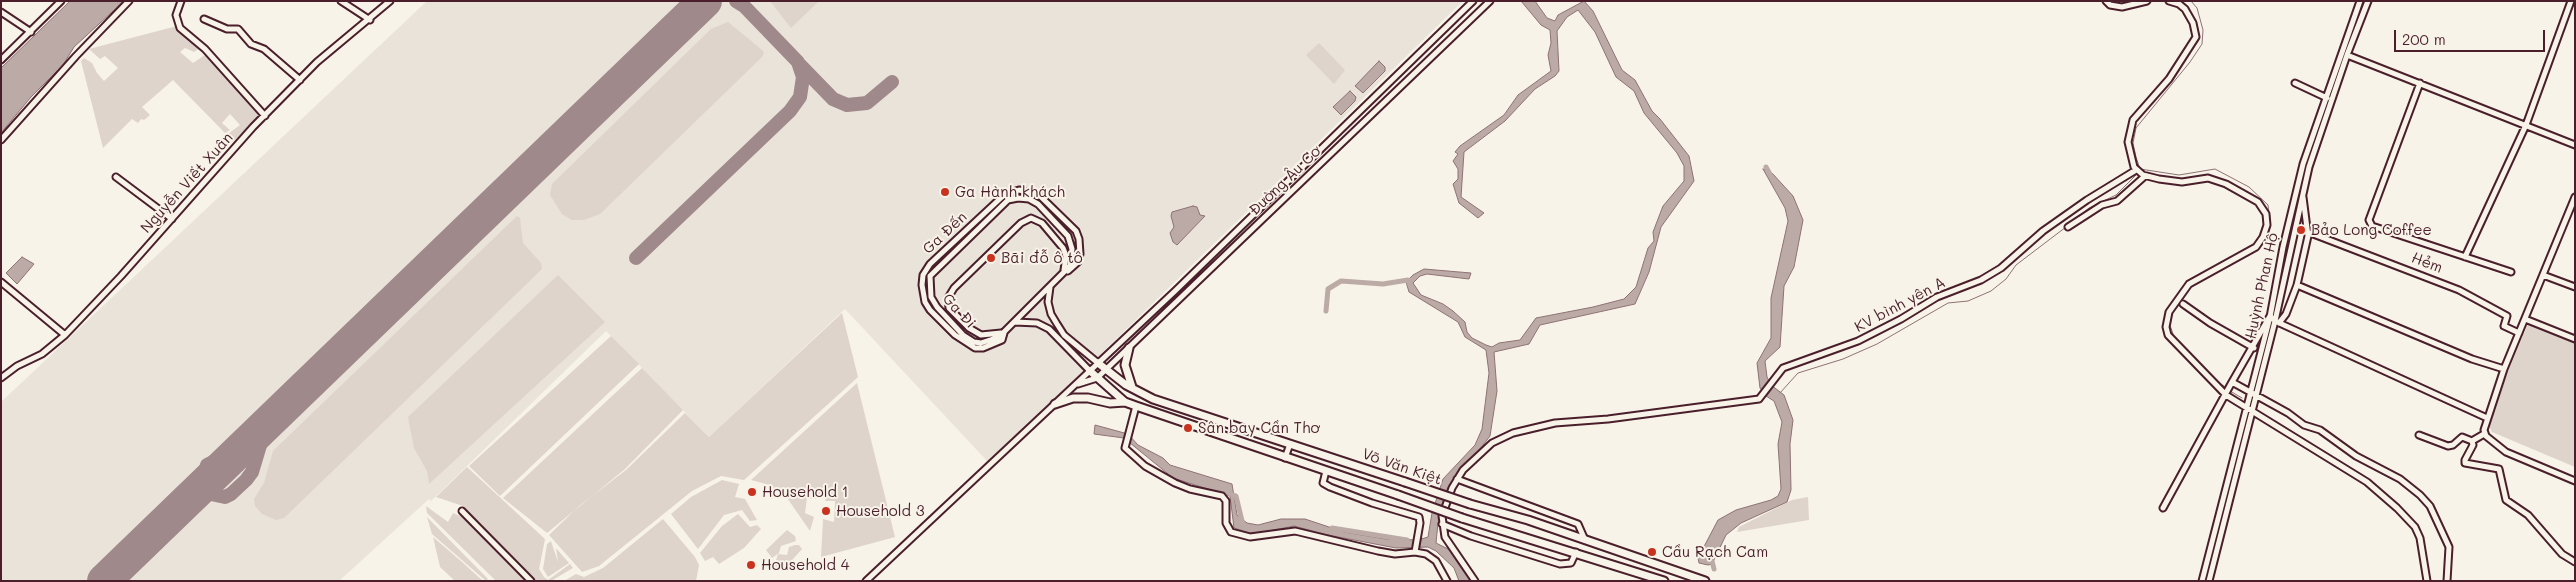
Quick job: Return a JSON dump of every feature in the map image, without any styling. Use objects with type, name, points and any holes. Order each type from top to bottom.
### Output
[{"type":"main road","points":[[1129,348],[1125,371],[1130,385],[1136,391]]},
{"type":"main road","name":"Võ Văn Kiệt","points":[[1098,363],[1136,391],[1153,399],[1470,504],[1528,520],[1705,581]]},
{"type":"main road","name":"Võ Văn Kiệt","points":[[1090,371],[1125,402],[1462,518],[1664,581]]},
{"type":"main road","points":[[1055,404],[1073,398],[1088,398],[1110,403],[1125,402]]},
{"type":"street","points":[[1,60],[62,1]]},
{"type":"street","points":[[1,140],[76,56],[129,1]]},
{"type":"street","points":[[181,1],[176,15],[180,28],[204,49],[265,116]]},
{"type":"street","points":[[340,1],[370,20]]},
{"type":"street","name":"Nguyễn Viết Xuân","points":[[1,378],[17,366],[42,354],[65,335],[265,116],[317,62],[370,20],[390,1]]},
{"type":"street","name":"Đường Âu Cơ","points":[[866,581],[1175,291],[1473,1]]},
{"type":"street","name":"Đường Âu Cơ","points":[[1097,378],[1490,1]]},
{"type":"street","points":[[2106,1],[2110,5],[2122,7],[2147,1]]},
{"type":"street","points":[[2169,1],[2179,4],[2185,9],[2193,23],[2196,37],[2169,79],[2133,120],[2128,136],[2128,148],[2136,171],[2144,176],[2175,182],[2214,179],[2252,198],[2261,205],[2266,214],[2265,232],[2256,247],[2188,284],[2172,305],[2167,319],[2167,331],[2170,339],[2226,394],[2245,408],[2285,429],[2367,482],[2397,508],[2411,522],[2420,538],[2427,581]]},
{"type":"street","name":"Huỳnh Phan Hộ","points":[[2274,320],[2294,196],[2325,98],[2360,1]]},
{"type":"street","name":"Huỳnh Phan Hộ","points":[[2209,581],[2252,411],[2253,394],[2274,320],[2303,194],[2332,99],[2368,1]]},
{"type":"street","points":[[2466,257],[2526,125],[2571,1]]},
{"type":"street","points":[[1,12],[31,32]]},
{"type":"street","points":[[204,19],[222,28],[238,29],[251,44],[264,48],[300,80]]},
{"type":"street","points":[[2347,55],[2575,145]]},
{"type":"street","points":[[2295,83],[2325,98],[2332,99]]},
{"type":"street","points":[[2420,83],[2370,220],[2372,226],[2511,272]]},
{"type":"street","name":"KV bình yên A","points":[[1457,479],[1466,467],[1492,443],[1525,429],[1555,423],[1608,419],[1753,400],[1763,396],[1780,370],[1858,341],[1938,297],[1986,277],[2064,216],[2136,171]]},
{"type":"street","points":[[2068,227],[2102,206],[2117,201],[2144,176]]},
{"type":"street","points":[[116,177],[172,219]]},
{"type":"street","name":"Ga Đến","points":[[1004,332],[1002,340],[983,348],[975,348],[955,335],[930,310],[925,302],[922,285],[923,275],[930,264],[1004,195],[1019,190],[1038,194],[1076,231],[1080,246],[1078,262],[1072,269],[1063,273]]},
{"type":"street","points":[[2163,508],[2216,410],[2254,348],[2274,320],[2286,314],[2297,285],[2308,232],[2303,194]]},
{"type":"street","points":[[2472,441],[2484,434],[2487,418],[2504,369],[2575,197]]},
{"type":"street","name":"Ga Đi","points":[[1004,332],[1000,337],[981,343],[969,340],[963,335],[930,298],[930,276],[936,268],[1008,200],[1018,198],[1038,204],[1068,236],[1073,256],[1070,266],[1063,273]]},
{"type":"street","points":[[1031,218],[1042,223],[1063,248],[1066,265],[1063,273],[1050,287],[1004,332],[989,336],[981,335],[969,328],[949,308],[948,298],[954,288],[1021,223],[1031,218]]},
{"type":"street","name":"Hẻm","points":[[2308,232],[2459,290],[2507,316],[2504,326],[2520,333]]},
{"type":"street","points":[[2543,275],[2575,287]]},
{"type":"street","points":[[1,282],[65,335]]},
{"type":"street","points":[[2297,285],[2472,359],[2504,369]]},
{"type":"street","points":[[1050,287],[1048,302],[1051,314],[1057,324],[1064,334],[1098,363]]},
{"type":"street","points":[[1175,291],[1181,298]]},
{"type":"street","points":[[2183,304],[2210,323],[2254,348]]},
{"type":"street","points":[[2525,319],[2575,339]]},
{"type":"street","name":"Huỳnh Phan Hộ","points":[[2274,320],[2487,418]]},
{"type":"street","points":[[1014,322],[1037,324],[1049,329],[1090,371]]},
{"type":"street","points":[[1075,385],[1097,378]]},
{"type":"street","points":[[2232,383],[2288,413],[2304,425],[2320,430],[2356,456],[2400,480],[2420,495],[2430,506],[2449,546],[2447,581]]},
{"type":"street","name":"Huỳnh Phan Hộ","points":[[2202,581],[2245,408],[2253,394]]},
{"type":"street","points":[[1136,406],[1125,448],[1145,466],[1162,476],[1190,489],[1222,496],[1226,501],[1226,523],[1234,533],[1250,537],[1295,531],[1395,554],[1415,550],[1426,554],[1436,561],[1447,581]]},
{"type":"street","points":[[2484,434],[2513,456],[2575,481]]},
{"type":"street","points":[[2418,435],[2448,446],[2453,445],[2462,437],[2472,441]]},
{"type":"street","points":[[2472,441],[2473,446],[2465,463],[2491,466],[2499,469],[2506,500],[2528,515],[2562,554],[2575,562]]},
{"type":"street","points":[[1285,458],[1290,444]]},
{"type":"street","points":[[1326,471],[1323,483],[1330,487],[1372,503],[1418,516],[1420,520],[1415,550]]},
{"type":"street","points":[[1475,581],[1445,537],[1442,524],[1445,507],[1457,479],[1578,524],[1585,540]]},
{"type":"street","points":[[462,511],[531,581]]},
{"type":"street","points":[[1442,524],[1471,536],[1560,564],[1571,563],[1576,552]]},
{"type":"shaded area","points":[[70,1],[124,1],[74,47],[63,65],[31,97],[1,133],[1,68]]},
{"type":"shaded area","points":[[427,1],[1463,1],[989,463],[845,309],[709,437],[606,331],[431,501],[429,499],[339,581],[1,581],[1,402]]},
{"type":"shaded area","points":[[770,1],[819,1],[791,28]]},
{"type":"shaded area","points":[[1521,1],[1535,1],[1547,18],[1555,21],[1558,15],[1584,1],[1593,11],[1622,70],[1635,80],[1652,111],[1689,156],[1694,181],[1661,227],[1649,272],[1635,304],[1540,325],[1529,344],[1494,352],[1497,391],[1490,436],[1453,484],[1438,523],[1436,543],[1452,551],[1472,581],[1459,581],[1454,568],[1436,551],[1428,547],[1396,548],[1328,535],[1294,526],[1254,534],[1234,528],[1230,496],[1173,478],[1124,438],[1094,434],[1095,425],[1128,434],[1138,445],[1163,458],[1170,465],[1232,484],[1237,515],[1247,523],[1258,525],[1281,519],[1305,519],[1344,532],[1386,539],[1418,540],[1428,537],[1432,513],[1443,479],[1475,445],[1482,429],[1489,373],[1486,350],[1465,337],[1458,322],[1409,292],[1406,282],[1413,275],[1424,269],[1471,273],[1469,279],[1427,274],[1420,276],[1413,283],[1421,295],[1443,304],[1465,322],[1467,332],[1472,338],[1492,347],[1499,343],[1520,340],[1536,318],[1624,299],[1636,287],[1648,248],[1654,241],[1653,232],[1663,206],[1684,181],[1684,166],[1677,153],[1644,113],[1634,91],[1616,77],[1595,32],[1578,10],[1567,17],[1557,31],[1559,71],[1555,76],[1535,89],[1505,121],[1464,152],[1461,197],[1484,213],[1478,218],[1459,203],[1453,184],[1458,179],[1458,169],[1453,161],[1458,154],[1455,152],[1460,146],[1504,115],[1518,95],[1551,71],[1548,55],[1551,43],[1550,30],[1541,25]]},
{"type":"shaded area","points":[[728,22],[762,50],[764,53],[762,57],[600,214],[584,220],[572,220],[562,214],[550,195],[552,184],[711,29]]},
{"type":"shaded area","points":[[177,26],[188,40],[200,48],[194,52],[185,48],[180,52],[193,63],[205,55],[260,115],[233,142],[225,136],[240,125],[230,114],[222,123],[230,130],[225,133],[173,80],[142,107],[150,115],[144,120],[141,119],[138,123],[132,119],[103,148],[81,61],[84,58],[92,63],[104,81],[118,68],[105,56],[100,59],[89,49]]},
{"type":"shaded area","points":[[1319,43],[1345,70],[1334,84],[1306,55]]},
{"type":"shaded area","points":[[1379,61],[1385,67],[1385,71],[1363,93],[1355,86]]},
{"type":"shaded area","points":[[1350,91],[1356,97],[1355,101],[1341,115],[1333,107]]},
{"type":"shaded area","points":[[1763,169],[1772,173],[1793,196],[1803,220],[1794,267],[1784,286],[1780,347],[1765,361],[1767,377],[1771,385],[1784,395],[1793,420],[1790,444],[1791,490],[1787,502],[1741,523],[1726,535],[1712,564],[1708,565],[1699,563],[1698,558],[1718,520],[1736,510],[1771,500],[1778,496],[1781,489],[1778,444],[1782,422],[1774,401],[1766,396],[1760,388],[1757,363],[1771,338],[1771,298],[1788,221],[1785,208]]},
{"type":"shaded area","points":[[1193,206],[1197,207],[1200,215],[1205,216],[1177,245],[1173,242],[1170,233],[1174,227],[1171,216],[1172,212]]},
{"type":"shaded area","points":[[517,216],[520,218],[523,243],[541,263],[542,269],[284,518],[276,520],[262,514],[255,506],[254,499],[264,483],[273,451]]},
{"type":"shaded area","points":[[22,257],[34,264],[17,284],[6,273]]},
{"type":"shaded area","points":[[558,275],[605,322],[429,484],[427,471],[414,448],[408,417]]},
{"type":"shaded area","points":[[842,313],[858,377],[744,480],[721,476],[692,491],[599,566],[582,572],[549,535],[579,506],[626,470],[685,413],[709,437]]},
{"type":"shaded area","points":[[2528,324],[2575,343],[2575,467],[2492,432],[2487,422]]},
{"type":"shaded area","points":[[611,336],[639,364],[500,496],[469,466]]},
{"type":"shaded area","points":[[642,368],[683,410],[625,469],[547,533],[503,498]]},
{"type":"shaded area","points":[[857,383],[895,537],[821,557],[823,519],[834,522],[835,501],[825,501],[827,494],[822,492],[816,499],[807,498],[805,513],[814,517],[810,531],[785,495],[770,485],[751,480]]},
{"type":"shaded area","points":[[467,467],[545,539],[539,569],[544,577],[548,580],[570,564],[573,568],[551,581],[534,581],[463,506],[436,497]]},
{"type":"shaded area","points":[[722,480],[739,484],[735,497],[745,499],[757,520],[750,521],[742,510],[724,515],[698,549],[671,514],[691,497]]},
{"type":"shaded area","points":[[1808,497],[1809,520],[1737,532],[1739,527],[1792,500]]},
{"type":"shaded area","points":[[426,506],[448,522],[453,513],[462,517],[525,581],[496,581],[427,513]]},
{"type":"shaded area","points":[[738,514],[750,527],[757,525],[761,529],[744,548],[719,564],[713,557],[705,561],[700,553],[722,526]]},
{"type":"shaded area","points":[[427,517],[488,579],[486,581],[432,534]]},
{"type":"shaded area","points":[[663,519],[695,557],[699,565],[696,581],[564,581],[576,574],[584,577],[603,568]]},
{"type":"shaded area","points":[[787,530],[795,536],[796,541],[781,546],[779,553],[772,558],[766,550]]},
{"type":"shaded area","points":[[433,537],[483,581],[455,581],[440,567]]},
{"type":"shaded area","points":[[551,541],[558,562],[556,548],[569,563],[548,577],[543,569],[547,544]]},
{"type":"shaded area","points":[[799,545],[802,549],[784,569],[774,566],[778,554],[787,555],[789,547]]},
{"type":"waterway","points":[[2191,1],[2197,8],[2203,30],[2202,44],[2190,62],[2136,128],[2133,143],[2136,157],[2140,169],[2179,175],[2215,169],[2249,187],[2268,205],[2270,222],[2265,238]]},
{"type":"waterway","points":[[1766,167],[1771,176]]},
{"type":"waterway","points":[[2073,221],[2089,208],[2116,195],[2137,174]]},
{"type":"waterway","points":[[1780,393],[1798,373],[1843,359],[1877,344],[1948,303],[1968,301],[1991,291],[2006,279],[2016,265],[2066,227]]},
{"type":"waterway","points":[[2230,264],[2250,253]]},
{"type":"waterway","points":[[1326,311],[1328,289],[1341,281],[1383,284],[1408,280],[1410,285]]},
{"type":"waterway","points":[[2171,316],[2170,325],[2174,337],[2192,357]]},
{"type":"waterway","points":[[2216,381],[2227,388]]},
{"type":"waterway","points":[[2230,391],[2242,398]]},
{"type":"waterway","points":[[1228,493],[1236,496],[1243,525]]},
{"type":"waterway","points":[[1332,528],[1407,540]]},
{"type":"waterway","points":[[1711,557],[1714,569]]},
{"type":"taxiway","points":[[695,10],[708,1]]},
{"type":"taxiway","points":[[636,258],[790,111],[800,97],[803,77],[798,62],[744,6],[736,1]]},
{"type":"taxiway","points":[[800,65],[833,99],[847,105],[867,103],[892,82]]},
{"type":"taxiway","points":[[243,447],[207,465],[203,478],[206,488],[211,494],[225,497],[246,480],[252,472],[261,442],[278,413]]},
{"type":"runway","points":[[104,581],[705,1]]},
{"type":"place","name":"Ga Hành khách","points":[[945,192]]},
{"type":"place","name":"Bảo Long Coffee","points":[[2301,230]]},
{"type":"place","name":"Bãi đỗ ô tô","points":[[991,258]]},
{"type":"place","name":"Sân bay Cần Thơ","points":[[1188,428]]},
{"type":"place","name":"Household 1","points":[[752,492]]},
{"type":"place","name":"Household 3","points":[[826,511]]},
{"type":"place","name":"Cầu Rạch Cam","points":[[1652,552]]},
{"type":"place","name":"Household 4","points":[[751,565]]}]
